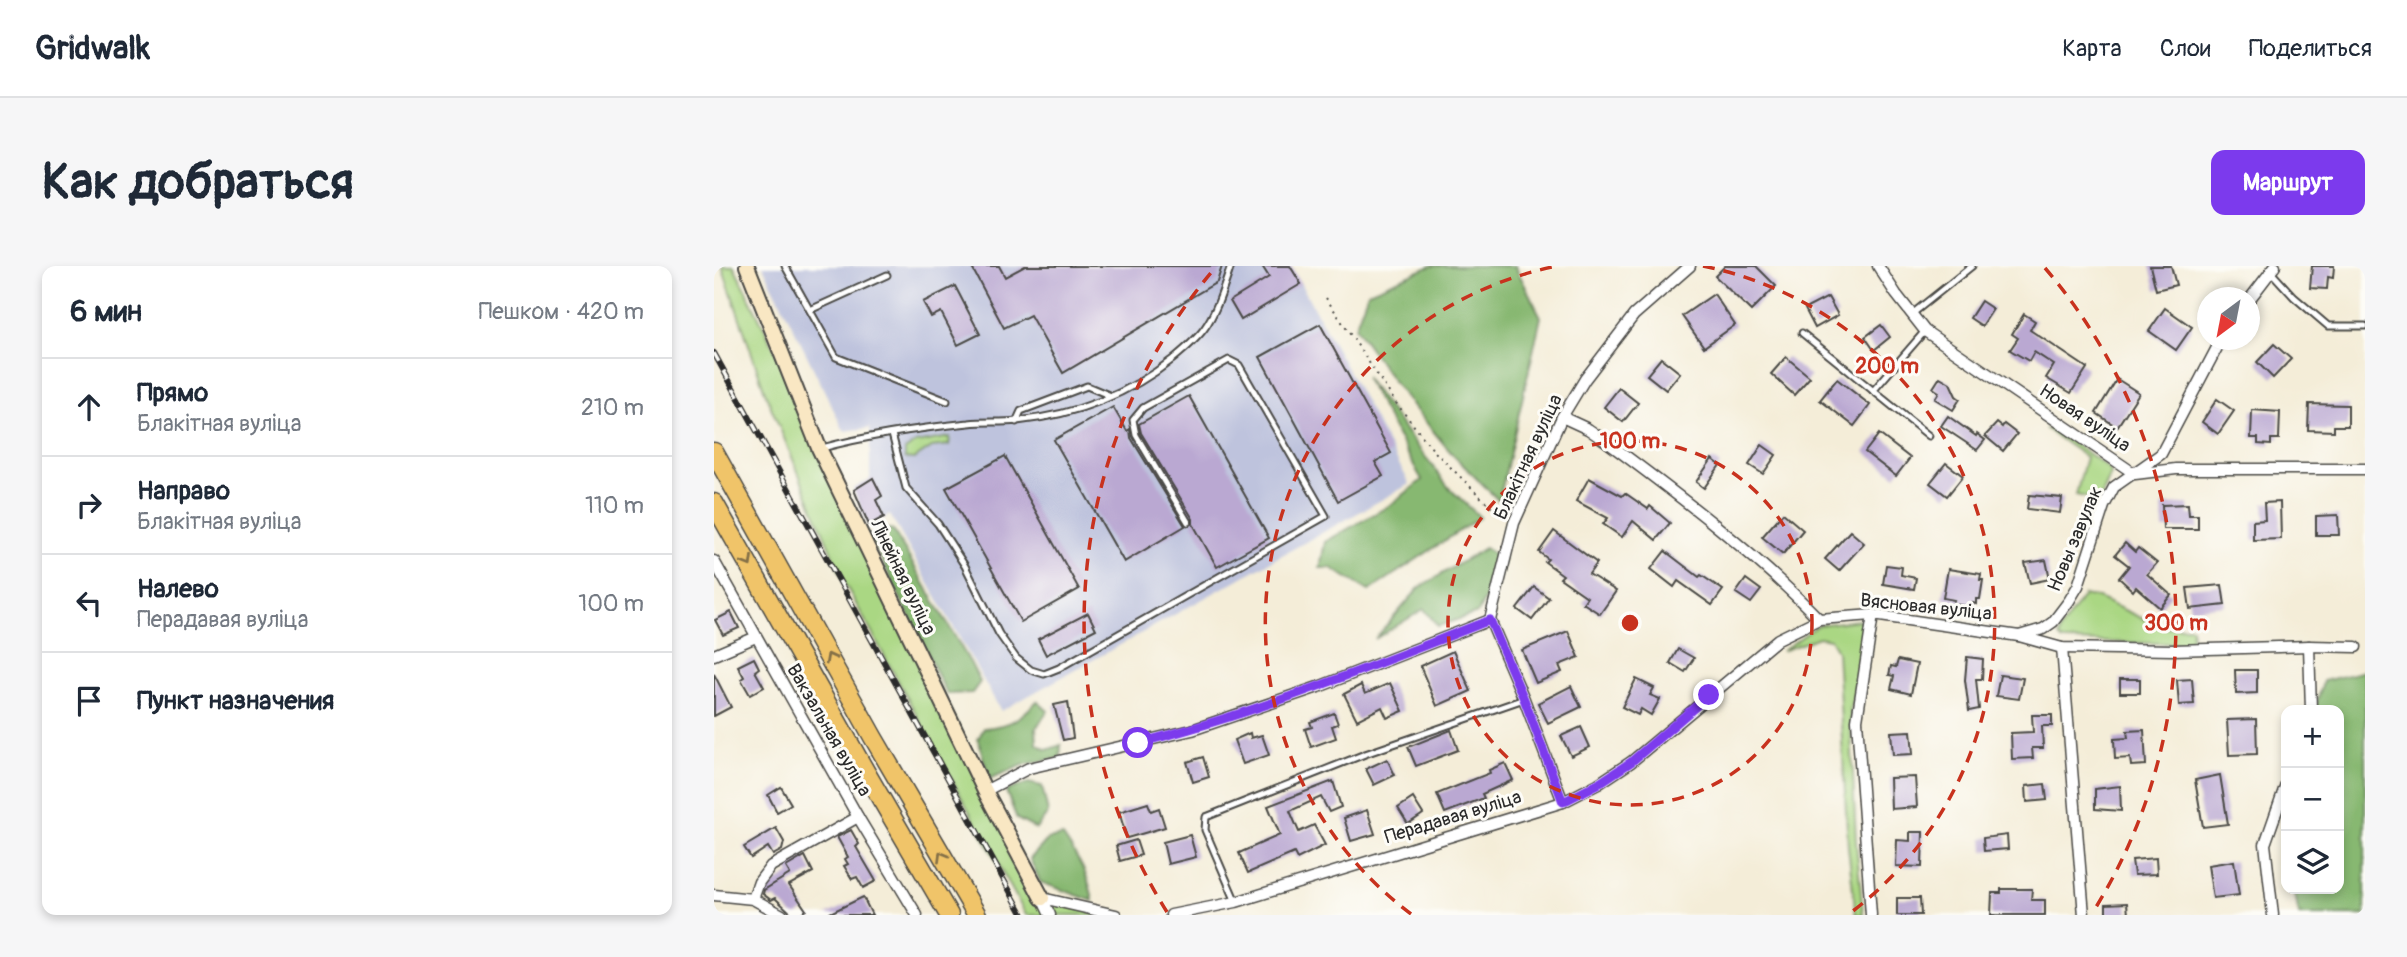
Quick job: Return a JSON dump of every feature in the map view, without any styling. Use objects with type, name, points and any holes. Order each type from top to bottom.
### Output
[{"type":"highway","points":[[714,452],[873,737],[977,915]]},
{"type":"highway","points":[[714,503],[949,915]]},
{"type":"street","name":"Лінейная вуліца","points":[[747,266],[819,448],[985,791],[1042,898]]},
{"type":"street","name":"Блакітная вуліца","points":[[1490,620],[1514,523],[1562,417],[1585,379],[1634,316],[1689,266]]},
{"type":"street","name":"Новая вуліца","points":[[1878,266],[1925,331],[2135,474],[2176,469],[2365,470]]},
{"type":"street","points":[[2259,287],[2274,269]]},
{"type":"street","name":"Новы завулак","points":[[2020,636],[2043,629],[2062,612],[2078,586],[2114,487],[2161,454],[2216,350]]},
{"type":"street","points":[[1562,417],[1588,429],[1607,442],[1717,527],[1785,584],[1819,619]]},
{"type":"street","name":"Вакзальная вуліца","points":[[714,561],[858,817],[917,915]]},
{"type":"street","points":[[1871,915],[1857,720],[1873,615]]},
{"type":"street","name":"Вясновая вуліца","points":[[1819,619],[1873,615],[2020,636],[2062,648],[2173,650],[2356,647]]},
{"type":"street","name":"Перадавая вуліца","points":[[1171,915],[1236,902],[1563,802],[1598,784],[1631,762],[1778,639],[1819,619]]},
{"type":"street","points":[[985,791],[1029,768],[1205,725],[1321,686],[1490,620],[1524,699],[1563,802]]},
{"type":"street","points":[[714,654],[756,637]]},
{"type":"street","points":[[2309,646],[2311,705]]},
{"type":"street","points":[[2062,648],[2084,915]]},
{"type":"street","points":[[2273,915],[2265,844],[2281,798]]},
{"type":"street","points":[[753,899],[759,882],[771,866],[858,817]]},
{"type":"street","points":[[714,895],[753,899],[782,915]]},
{"type":"street","points":[[1042,898],[1050,915]]},
{"type":"street","points":[[1042,898],[1116,915]]},
{"type":"lane","points":[[785,266],[836,357],[947,401]]},
{"type":"lane","points":[[819,448],[855,439],[971,423],[1016,422],[1083,408],[1112,397],[1151,377],[1203,331],[1212,316],[1231,266]]},
{"type":"lane","points":[[1912,314],[1972,266]]},
{"type":"lane","points":[[2274,269],[2294,297],[2328,326],[2365,326]]},
{"type":"lane","points":[[810,310],[887,275]]},
{"type":"lane","points":[[1873,391],[1925,331]]},
{"type":"lane","points":[[1802,333],[1929,436]]},
{"type":"lane","points":[[892,434],[906,488],[939,524],[965,566],[999,634],[1016,658],[1031,670],[1044,674],[1326,516],[1239,365],[1229,360],[1143,408],[1133,420],[1136,435],[1188,522]]},
{"type":"lane","points":[[1016,422],[1021,411],[1087,386],[1112,397]]},
{"type":"lane","points":[[1236,902],[1205,830],[1206,817],[1366,754],[1524,699]]},
{"type":"path","points":[[1326,298],[1396,403],[1434,451],[1493,509],[1514,523]]},
{"type":"shaded area","points":[[763,266],[1291,266],[1410,484],[1001,711],[890,515],[868,526],[853,489],[870,479],[870,428],[844,431]]},
{"type":"green space","points":[[722,266],[734,266],[1042,898],[1116,915],[1026,915],[844,582],[766,395]]},
{"type":"green space","points":[[1431,266],[1515,266],[1541,317],[1499,501],[1452,454],[1397,387],[1355,327],[1368,292]]},
{"type":"green space","points":[[1365,377],[1449,488],[1480,517],[1369,591],[1331,568],[1320,568],[1325,542],[1392,504],[1422,480]]},
{"type":"green space","points":[[2052,427],[2109,469],[2111,474],[2100,500],[2076,495],[2086,457],[2046,429]]},
{"type":"green space","points":[[950,437],[949,445],[932,447],[914,459],[905,458],[905,450],[916,443]]},
{"type":"green space","points":[[883,528],[893,530],[971,664],[980,682],[972,693],[947,694],[873,542]]},
{"type":"green space","points":[[1485,548],[1504,560],[1478,613],[1438,626],[1424,609],[1375,639],[1419,588]]},
{"type":"green space","points":[[2084,595],[2098,598],[2161,627],[2192,627],[2191,644],[2063,641],[2059,637],[2060,630]]},
{"type":"green space","points":[[1859,620],[1864,623],[1869,633],[1850,708],[1856,841],[1863,915],[1856,915],[1848,847],[1837,651],[1830,639],[1819,637],[1782,651],[1818,625]]},
{"type":"green space","points":[[2365,671],[2365,915],[2299,915],[2295,894],[2344,894],[2344,705],[2316,705],[2323,681]]},
{"type":"green space","points":[[1037,701],[1048,711],[1036,728],[1037,744],[1047,750],[1061,745],[1060,758],[1026,764],[989,779],[978,739],[984,728],[1014,720]]},
{"type":"green space","points":[[1028,783],[1042,786],[1048,813],[1036,829],[1017,819],[1006,791]]},
{"type":"green space","points":[[1063,836],[1082,867],[1093,901],[1040,882],[1030,859],[1048,839]]},
{"type":"building","points":[[971,266],[999,266],[1005,277],[1025,266],[1222,266],[1217,282],[1063,373],[1030,315],[1004,328]]},
{"type":"building","points":[[1262,266],[1290,266],[1301,284],[1241,320],[1230,301],[1269,277]]},
{"type":"building","points":[[1725,266],[1756,266],[1776,286],[1751,311],[1715,276]]},
{"type":"building","points":[[2150,266],[2171,266],[2176,285],[2156,290]]},
{"type":"building","points":[[2312,266],[2334,266],[2333,278],[2328,277],[2327,289],[2310,288]]},
{"type":"building","points":[[955,286],[980,334],[958,345],[941,312],[931,317],[923,302]]},
{"type":"building","points":[[1714,294],[1735,325],[1704,347],[1682,316]]},
{"type":"building","points":[[1828,297],[1838,315],[1815,328],[1805,309]]},
{"type":"building","points":[[1981,301],[1993,309],[1982,326],[1970,318]]},
{"type":"building","points":[[2165,308],[2192,327],[2176,350],[2149,331]]},
{"type":"building","points":[[2024,314],[2035,321],[2030,330],[2087,368],[2071,393],[2046,378],[2054,365],[2034,352],[2029,361],[2010,350],[2018,338],[2012,334]]},
{"type":"building","points":[[1320,324],[1391,453],[1375,462],[1383,476],[1338,501],[1260,357]]},
{"type":"building","points":[[1881,325],[1890,337],[1874,350],[1865,337]]},
{"type":"building","points":[[2274,344],[2291,359],[2273,378],[2257,362]]},
{"type":"building","points":[[1786,357],[1810,377],[1794,395],[1771,374]]},
{"type":"building","points":[[1661,358],[1680,373],[1666,390],[1647,375]]},
{"type":"building","points":[[1940,377],[1950,383],[1960,399],[1953,410],[1935,399],[1939,392],[1933,388]]},
{"type":"building","points":[[1837,379],[1870,405],[1854,426],[1820,400]]},
{"type":"building","points":[[2117,379],[2139,393],[2117,427],[2096,413]]},
{"type":"building","points":[[1619,388],[1638,403],[1623,422],[1604,407]]},
{"type":"building","points":[[1189,396],[1269,538],[1217,567],[1193,524],[1193,519],[1141,433],[1139,424]]},
{"type":"building","points":[[2217,399],[2234,411],[2218,434],[2202,422]]},
{"type":"building","points":[[2309,404],[2348,405],[2348,426],[2334,426],[2334,431],[2308,430]]},
{"type":"building","points":[[1113,407],[1127,431],[1130,429],[1131,438],[1185,526],[1124,562],[1054,440]]},
{"type":"building","points":[[2252,410],[2280,412],[2279,439],[2271,439],[2271,445],[2258,444],[2258,438],[2251,438]]},
{"type":"building","points":[[1948,416],[1985,440],[1977,450],[1941,426]]},
{"type":"building","points":[[1997,423],[2002,427],[2004,424],[2017,434],[2003,451],[1985,436]]},
{"type":"building","points":[[1879,434],[1910,458],[1896,476],[1865,452]]},
{"type":"building","points":[[1762,445],[1776,455],[1763,474],[1749,465]]},
{"type":"building","points":[[1005,456],[1079,589],[1021,622],[946,488]]},
{"type":"building","points":[[1712,459],[1720,465],[1704,488],[1696,482]]},
{"type":"building","points":[[1946,463],[1963,476],[1947,496],[1930,483]]},
{"type":"building","points":[[873,478],[882,496],[876,500],[884,517],[869,525],[854,490]]},
{"type":"building","points":[[1589,478],[1622,496],[1625,493],[1648,509],[1650,506],[1670,523],[1656,540],[1633,521],[1622,537],[1603,524],[1608,518],[1576,501]]},
{"type":"building","points":[[2029,495],[2062,498],[2060,513],[2027,509]]},
{"type":"building","points":[[2280,502],[2281,539],[2253,540],[2253,521],[2265,520],[2264,503]]},
{"type":"building","points":[[2188,504],[2189,515],[2198,515],[2198,529],[2163,529],[2162,505]]},
{"type":"building","points":[[1783,513],[1803,530],[1783,554],[1762,537]]},
{"type":"building","points":[[2338,515],[2339,535],[2316,535],[2316,516]]},
{"type":"building","points":[[1554,531],[1597,563],[1589,574],[1616,591],[1600,614],[1583,603],[1587,597],[1560,578],[1563,575],[1545,562],[1548,559],[1539,552]]},
{"type":"building","points":[[1850,531],[1864,543],[1839,571],[1825,559]]},
{"type":"building","points":[[2125,543],[2135,552],[2138,548],[2157,563],[2147,574],[2171,595],[2160,608],[2136,587],[2133,591],[2119,578],[2129,566],[2115,555]]},
{"type":"building","points":[[1665,551],[1699,577],[1701,575],[1723,590],[1712,605],[1678,581],[1674,587],[1651,569]]},
{"type":"building","points":[[2046,560],[2050,579],[2030,583],[2025,563]]},
{"type":"building","points":[[1886,565],[1902,567],[1901,575],[1916,578],[1914,589],[1883,584]]},
{"type":"building","points":[[1948,569],[1981,574],[1980,580],[1983,580],[1980,599],[1976,599],[1976,604],[1973,603],[1972,607],[1953,604],[1954,600],[1943,598]]},
{"type":"building","points":[[1746,579],[1761,590],[1751,603],[1736,593]]},
{"type":"building","points":[[2222,585],[2225,605],[2190,609],[2187,588]]},
{"type":"building","points":[[1534,587],[1549,598],[1532,620],[1517,609]]},
{"type":"building","points":[[731,612],[739,628],[723,635],[715,620]]},
{"type":"building","points":[[1088,613],[1096,629],[1046,655],[1038,639]]},
{"type":"building","points":[[1568,631],[1579,657],[1559,665],[1562,672],[1536,683],[1522,650]]},
{"type":"building","points":[[1678,649],[1694,658],[1685,672],[1670,663]]},
{"type":"building","points":[[1453,651],[1471,691],[1437,706],[1420,666]]},
{"type":"building","points":[[1967,657],[1983,659],[1982,679],[1976,679],[1979,709],[1969,711],[1965,680]]},
{"type":"building","points":[[754,658],[759,668],[755,671],[764,687],[750,695],[741,679],[744,677],[738,666]]},
{"type":"building","points":[[1898,660],[1917,664],[1911,694],[1891,689],[1894,676],[1889,675],[1891,666],[1896,667]]},
{"type":"building","points":[[2235,670],[2257,670],[2257,693],[2236,694]]},
{"type":"building","points":[[714,674],[731,707],[714,716]]},
{"type":"building","points":[[2000,675],[2023,678],[2019,699],[1996,696]]},
{"type":"building","points":[[1636,679],[1654,688],[1650,695],[1660,699],[1651,715],[1641,709],[1638,715],[1622,707]]},
{"type":"building","points":[[2120,679],[2140,679],[2140,693],[2120,693]]},
{"type":"building","points":[[2192,679],[2194,704],[2179,705],[2177,680]]},
{"type":"building","points":[[1390,683],[1403,711],[1387,718],[1382,707],[1357,720],[1344,694],[1361,685],[1365,694]]},
{"type":"building","points":[[1571,686],[1581,707],[1548,723],[1538,703]]},
{"type":"building","points":[[1068,702],[1073,738],[1063,740],[1054,705]]},
{"type":"building","points":[[1334,713],[1338,724],[1332,726],[1336,738],[1311,747],[1305,729],[1312,727],[1310,722]]},
{"type":"building","points":[[2032,715],[2052,715],[2052,726],[2042,726],[2043,748],[2032,748],[2033,758],[2012,759],[2011,733],[2033,732]]},
{"type":"building","points":[[2256,719],[2257,754],[2229,755],[2227,720]]},
{"type":"building","points":[[1581,727],[1590,747],[1571,756],[1561,736]]},
{"type":"building","points":[[1451,730],[1458,750],[1416,766],[1408,747]]},
{"type":"building","points":[[2144,730],[2146,765],[2131,766],[2130,758],[2115,759],[2114,739],[2128,738],[2127,731]]},
{"type":"building","points":[[1911,731],[1913,754],[1893,755],[1891,732]]},
{"type":"building","points":[[1250,733],[1251,738],[1262,735],[1269,755],[1243,764],[1234,740]]},
{"type":"building","points":[[1203,757],[1209,777],[1193,782],[1187,762]]},
{"type":"building","points":[[1387,759],[1395,775],[1374,785],[1366,769]]},
{"type":"building","points":[[1505,763],[1513,780],[1482,794],[1484,798],[1445,813],[1437,794],[1490,773],[1489,770]]},
{"type":"building","points":[[2220,775],[2228,824],[2203,827],[2195,780]]},
{"type":"building","points":[[1915,777],[1917,807],[1891,809],[1890,778]]},
{"type":"building","points":[[1333,781],[1341,807],[1329,812],[1321,797],[1290,811],[1299,832],[1314,825],[1325,845],[1297,859],[1294,853],[1248,873],[1239,853],[1280,835],[1268,806]]},
{"type":"building","points":[[2045,784],[2047,800],[2027,802],[2026,786]]},
{"type":"building","points":[[2120,786],[2121,811],[2095,809],[2095,789]]},
{"type":"building","points":[[781,787],[791,804],[777,812],[768,795]]},
{"type":"building","points":[[1413,798],[1423,814],[1408,824],[1398,808]]},
{"type":"building","points":[[1148,803],[1151,811],[1159,808],[1165,827],[1127,838],[1119,812]]},
{"type":"building","points":[[1367,810],[1375,834],[1351,841],[1344,818]]},
{"type":"building","points":[[776,828],[784,842],[782,850],[773,855],[768,847],[751,858],[744,847]]},
{"type":"building","points":[[851,830],[859,844],[856,847],[876,881],[863,888],[857,877],[852,879],[844,866],[848,864],[845,859],[848,857],[837,837]]},
{"type":"building","points":[[1910,832],[1923,832],[1922,867],[1896,866],[1897,840],[1910,841]]},
{"type":"building","points":[[1190,835],[1196,857],[1168,864],[1163,842]]},
{"type":"building","points":[[2007,835],[2008,849],[1984,851],[1983,838]]},
{"type":"building","points":[[1136,840],[1141,855],[1120,861],[1116,846]]},
{"type":"building","points":[[805,856],[813,872],[789,885],[806,910],[793,915],[775,898],[771,900],[763,894],[764,890],[790,874],[786,867]]},
{"type":"building","points":[[2156,858],[2157,874],[2134,875],[2132,860]]},
{"type":"building","points":[[2234,861],[2239,895],[2213,898],[2208,865]]},
{"type":"building","points":[[2001,889],[2032,889],[2031,900],[2045,900],[2045,915],[1991,915],[1992,893],[2001,893]]},
{"type":"building","points":[[863,897],[872,915],[826,915]]},
{"type":"building","points":[[1897,898],[1920,898],[1921,915],[1897,915]]},
{"type":"building","points":[[2127,903],[2128,915],[2106,915],[2106,904]]},
{"type":"railway","points":[[714,353],[1023,915]]},
{"type":"route","points":[[1138,743],[1192,730],[1321,686],[1490,620],[1524,699],[1563,802],[1598,784],[1631,762],[1709,695]]}]
